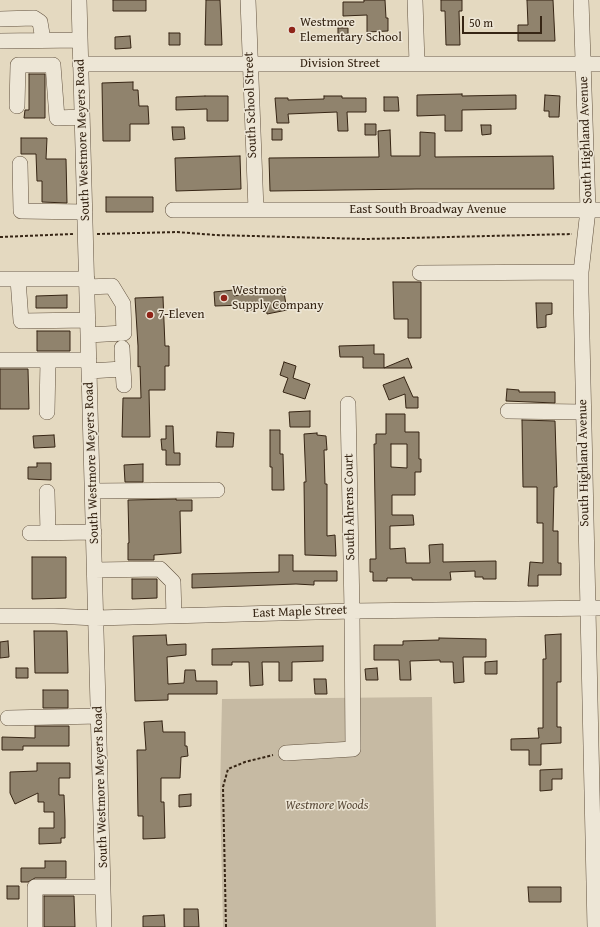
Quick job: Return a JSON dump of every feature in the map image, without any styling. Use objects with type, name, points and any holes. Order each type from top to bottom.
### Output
[{"type":"street","name":"South Westmore Meyers Road","points":[[79,0],[104,927]]},
{"type":"street","name":"South School Street","points":[[248,0],[256,210]]},
{"type":"street","points":[[415,0],[417,64]]},
{"type":"street","name":"South Highland Avenue","points":[[581,0],[583,64],[594,210],[581,272],[583,412],[594,608],[595,927]]},
{"type":"street","points":[[0,19],[34,18],[40,22],[31,65]]},
{"type":"street","points":[[0,41],[80,40]]},
{"type":"street","name":"Division Street","points":[[80,64],[600,64]]},
{"type":"street","points":[[17,106],[18,65],[53,65],[57,118],[82,117]]},
{"type":"street","points":[[20,164],[21,212],[85,212]]},
{"type":"street","name":"East South Broadway Avenue","points":[[173,210],[594,210]]},
{"type":"street","points":[[420,273],[581,272]]},
{"type":"street","points":[[0,279],[18,279],[87,283],[112,286],[123,304],[124,333],[88,327],[21,321],[18,279]]},
{"type":"street","points":[[122,348],[124,385]]},
{"type":"street","points":[[0,360],[48,360],[123,369]]},
{"type":"street","points":[[47,412],[48,360]]},
{"type":"street","name":"South Ahrens Court","points":[[286,753],[353,749],[348,404]]},
{"type":"street","points":[[508,412],[583,412]]},
{"type":"street","points":[[93,491],[217,490]]},
{"type":"street","points":[[47,492],[48,533]]},
{"type":"street","points":[[30,533],[94,532]]},
{"type":"street","points":[[95,570],[160,569],[173,582],[174,616]]},
{"type":"street","name":"East Maple Street","points":[[0,616],[96,618],[352,611],[594,608]]},
{"type":"street","points":[[8,718],[99,716]]},
{"type":"street","points":[[36,927],[35,887],[103,887]]},
{"type":"path","points":[[98,234],[177,232],[215,235],[365,239],[577,234]]},
{"type":"path","points":[[0,237],[73,234]]},
{"type":"path","points":[[226,927],[223,787],[228,769],[270,755],[286,753]]},
{"type":"green space","name":"Westmore Woods","points":[[432,697],[436,927],[223,927],[220,793],[222,699]]},
{"type":"building","points":[[113,0],[146,0],[146,11],[113,11]]},
{"type":"building","points":[[206,0],[220,0],[222,45],[205,45]]},
{"type":"building","points":[[364,0],[385,0],[386,18],[388,18],[388,31],[367,32],[367,15],[343,16],[343,2],[364,2]]},
{"type":"building","points":[[441,0],[462,0],[462,11],[459,11],[460,45],[446,45],[445,11],[441,11]]},
{"type":"building","points":[[527,0],[553,0],[555,41],[518,41],[518,25],[528,25]]},
{"type":"building","points":[[338,28],[348,28],[348,39],[338,39]]},
{"type":"building","points":[[169,33],[180,33],[180,45],[169,45]]},
{"type":"building","points":[[130,36],[131,48],[115,49],[115,37]]},
{"type":"building","points":[[29,74],[45,74],[45,118],[24,118],[25,110],[29,110]]},
{"type":"building","points":[[133,82],[133,90],[138,90],[139,106],[148,106],[149,124],[130,124],[130,141],[103,141],[102,83]]},
{"type":"building","points":[[462,94],[462,96],[516,95],[516,109],[462,110],[462,131],[445,131],[445,115],[417,116],[417,95]]},
{"type":"building","points":[[545,95],[560,96],[559,117],[549,117],[549,111],[544,111]]},
{"type":"building","points":[[228,96],[228,121],[207,121],[207,109],[176,110],[176,97]]},
{"type":"building","points":[[324,96],[366,98],[366,112],[347,112],[348,131],[338,131],[337,112],[288,114],[289,123],[277,123],[275,98],[288,98],[288,100],[324,99]]},
{"type":"building","points":[[384,97],[398,97],[399,111],[384,111]]},
{"type":"building","points":[[365,124],[376,124],[376,135],[365,135]]},
{"type":"building","points":[[481,125],[491,125],[491,134],[482,135]]},
{"type":"building","points":[[172,127],[184,127],[185,139],[173,140]]},
{"type":"building","points":[[272,129],[282,129],[282,140],[272,140]]},
{"type":"building","points":[[390,130],[391,156],[420,156],[420,132],[435,133],[435,157],[553,156],[554,189],[270,191],[269,158],[379,157],[378,131]]},
{"type":"building","points":[[21,138],[47,138],[46,159],[66,159],[67,203],[42,202],[42,181],[37,181],[36,154],[21,154]]},
{"type":"building","points":[[240,156],[241,189],[176,191],[175,158]]},
{"type":"building","points":[[106,197],[153,197],[153,212],[106,212]]},
{"type":"building","points":[[393,282],[421,282],[421,338],[408,338],[408,319],[394,319]]},
{"type":"building","points":[[283,287],[287,310],[267,314],[266,307],[245,311],[244,305],[215,306],[214,292],[234,290],[234,296]]},
{"type":"building","points":[[67,295],[67,308],[36,308],[36,296]]},
{"type":"building","points":[[163,297],[165,346],[169,346],[169,366],[165,366],[165,390],[149,390],[150,437],[122,437],[123,398],[141,398],[135,298]]},
{"type":"building","points":[[536,303],[552,303],[552,314],[546,315],[546,327],[537,328]]},
{"type":"building","points":[[37,331],[70,331],[70,351],[37,351]]},
{"type":"building","points":[[374,345],[374,354],[384,354],[384,368],[363,368],[363,357],[340,357],[339,346]]},
{"type":"building","points":[[408,358],[412,368],[384,368]]},
{"type":"building","points":[[284,362],[296,366],[293,378],[310,384],[305,399],[283,392],[288,378],[280,375]]},
{"type":"building","points":[[0,369],[28,369],[29,409],[0,409]]},
{"type":"building","points":[[404,377],[413,397],[418,397],[418,408],[406,408],[405,394],[389,400],[383,385]]},
{"type":"building","points":[[507,389],[519,390],[519,392],[555,392],[555,403],[506,401]]},
{"type":"building","points":[[310,411],[310,427],[290,427],[289,412]]},
{"type":"building","points":[[386,414],[405,414],[405,432],[419,432],[419,459],[421,459],[421,472],[415,472],[415,495],[392,495],[392,515],[413,515],[414,525],[390,526],[390,549],[405,548],[406,563],[430,563],[429,545],[443,544],[443,562],[496,561],[496,579],[483,579],[483,577],[475,577],[475,571],[450,572],[451,580],[412,580],[412,578],[387,578],[387,581],[373,581],[373,572],[370,572],[370,559],[376,559],[374,444],[376,444],[376,434],[386,434]],"holes":[[[391,444],[407,444],[407,468],[391,467]]]},
{"type":"building","points":[[522,420],[555,421],[557,487],[554,487],[553,531],[558,531],[558,563],[561,563],[561,575],[538,575],[538,586],[528,586],[530,562],[543,563],[543,523],[537,523],[537,487],[523,487]]},
{"type":"building","points":[[166,426],[173,426],[174,453],[180,453],[180,465],[166,465],[166,450],[162,450],[161,439],[166,439]]},
{"type":"building","points":[[270,430],[280,430],[280,454],[283,454],[284,490],[272,490],[272,467],[270,467]]},
{"type":"building","points":[[217,432],[234,433],[233,447],[216,447]]},
{"type":"building","points":[[317,433],[317,435],[326,436],[327,450],[324,450],[325,484],[327,484],[327,536],[335,535],[336,556],[305,555],[304,482],[306,482],[304,434]]},
{"type":"building","points":[[54,435],[55,447],[34,448],[33,436]]},
{"type":"building","points":[[37,463],[51,463],[51,480],[28,479],[28,467],[37,467]]},
{"type":"building","points":[[143,464],[143,482],[125,482],[124,465]]},
{"type":"building","points":[[128,500],[192,500],[192,511],[180,511],[181,553],[154,555],[154,560],[128,560]]},
{"type":"building","points":[[279,555],[293,555],[293,571],[337,571],[337,581],[314,581],[314,585],[296,584],[192,588],[192,574],[279,572]]},
{"type":"building","points":[[32,557],[66,557],[66,598],[32,599]]},
{"type":"building","points":[[132,579],[157,579],[157,598],[132,599]]},
{"type":"building","points":[[34,631],[67,631],[68,673],[35,673]]},
{"type":"building","points":[[561,634],[561,682],[557,682],[557,727],[561,727],[561,743],[541,744],[541,765],[529,765],[529,750],[511,750],[511,739],[539,738],[538,728],[543,728],[543,659],[546,659],[545,635]]},
{"type":"building","points":[[166,635],[167,645],[186,644],[186,655],[167,657],[168,684],[184,683],[185,670],[195,670],[196,681],[217,681],[217,694],[168,694],[168,700],[135,701],[133,636]]},
{"type":"building","points":[[439,638],[486,639],[486,657],[463,657],[464,682],[454,683],[453,662],[440,662],[440,660],[410,661],[411,680],[400,680],[399,660],[374,660],[374,645],[403,645],[403,641],[439,640]]},
{"type":"building","points":[[8,641],[9,657],[0,658],[0,642]]},
{"type":"building","points":[[323,646],[323,661],[292,662],[292,681],[279,681],[279,662],[262,662],[263,685],[250,686],[249,662],[232,662],[232,665],[212,665],[212,649]]},
{"type":"building","points":[[497,661],[497,674],[485,674],[485,662]]},
{"type":"building","points":[[16,668],[28,668],[28,678],[16,678]]},
{"type":"building","points":[[377,668],[378,680],[366,680],[365,669]]},
{"type":"building","points":[[314,679],[326,679],[327,694],[315,694]]},
{"type":"building","points":[[43,690],[68,690],[68,708],[43,708]]},
{"type":"building","points":[[162,721],[163,732],[185,732],[185,746],[187,746],[188,756],[181,757],[180,778],[161,778],[161,802],[164,802],[165,838],[143,839],[143,816],[138,816],[137,750],[146,750],[144,722]]},
{"type":"building","points":[[35,726],[69,726],[69,746],[23,746],[23,750],[2,750],[2,737],[35,738]]},
{"type":"building","points":[[37,763],[70,763],[70,778],[59,778],[59,795],[64,795],[65,821],[65,838],[61,838],[61,843],[39,844],[39,828],[54,828],[54,812],[44,812],[44,802],[38,802],[38,793],[15,804],[10,793],[10,772],[37,771]]},
{"type":"building","points":[[562,769],[562,779],[552,779],[552,790],[540,791],[540,770]]},
{"type":"building","points":[[191,794],[191,806],[179,807],[179,795]]},
{"type":"building","points":[[45,861],[66,861],[66,878],[35,878],[28,882],[21,882],[21,868],[45,868]]},
{"type":"building","points":[[7,886],[19,886],[19,899],[7,899]]},
{"type":"building","points":[[528,887],[561,887],[561,902],[529,902]]},
{"type":"building","points":[[44,896],[74,896],[75,927],[44,927]]},
{"type":"building","points":[[184,909],[198,909],[199,927],[184,927]]},
{"type":"building","points":[[164,915],[165,927],[143,927],[143,916]]},
{"type":"place","name":"Westmore Elementary School","points":[[292,30]]},
{"type":"place","name":"Westmore Supply Company","points":[[224,298]]},
{"type":"place","name":"7-Eleven","points":[[150,315]]}]
